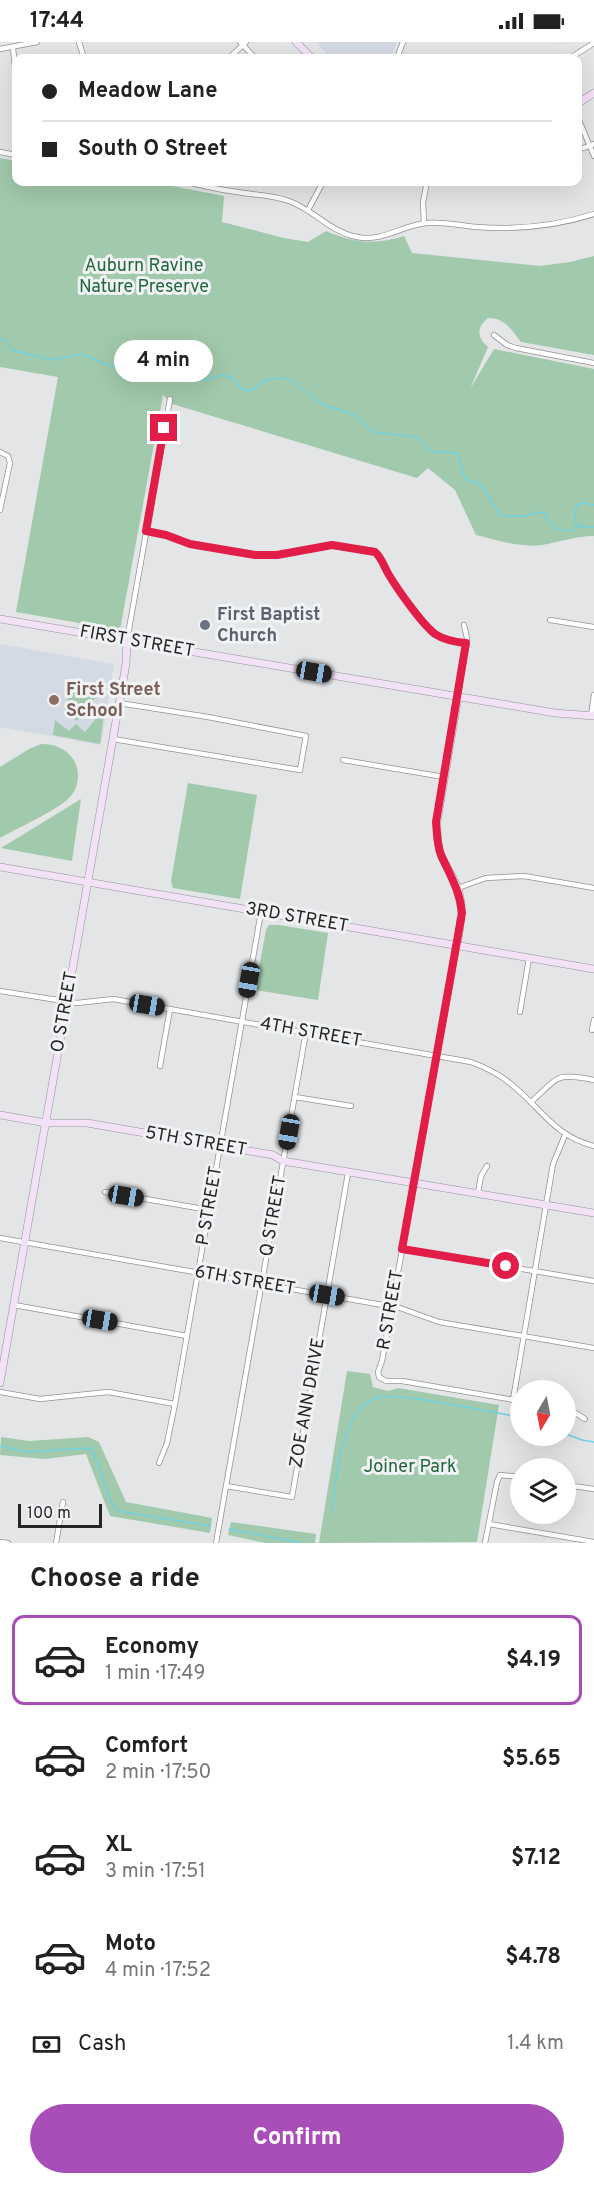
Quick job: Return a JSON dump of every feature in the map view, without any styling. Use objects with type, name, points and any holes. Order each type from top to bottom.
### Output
[{"type":"street","points":[[0,49],[37,42]]},
{"type":"street","points":[[296,42],[308,54]]},
{"type":"street","points":[[233,54],[243,43]]},
{"type":"street","points":[[576,54],[594,43]]},
{"type":"street","points":[[13,48],[14,54]]},
{"type":"street","points":[[582,126],[592,146],[594,156]]},
{"type":"street","points":[[204,186],[287,200],[308,210],[342,234],[360,237],[386,236],[424,223],[438,222],[495,229],[530,228],[562,223],[594,214]]},
{"type":"street","points":[[308,210],[320,186]]},
{"type":"street","points":[[424,223],[423,202],[426,186]]},
{"type":"street","points":[[494,335],[507,345],[516,348],[594,363]]},
{"type":"street","points":[[127,640],[170,399]]},
{"type":"street","points":[[0,452],[8,456],[9,463],[0,510]]},
{"type":"street","points":[[146,531],[166,535],[190,544],[255,555],[277,555],[332,545],[375,552],[380,556],[389,575],[428,628],[450,641],[466,643]]},
{"type":"street","name":"FIRST STREET","points":[[0,619],[555,713],[592,716]]},
{"type":"street","points":[[550,620],[594,627]]},
{"type":"street","name":"R STREET","points":[[464,625],[467,632],[466,643],[436,822],[441,854],[458,888],[462,913],[392,1307],[378,1372],[380,1377],[386,1381],[402,1381],[510,1399]]},
{"type":"street","name":"O STREET","points":[[0,1383],[126,664],[127,640]]},
{"type":"street","points":[[592,716],[594,695]]},
{"type":"street","points":[[113,739],[300,770],[306,736],[119,703]]},
{"type":"street","points":[[343,760],[444,777]]},
{"type":"street","name":"3RD STREET","points":[[0,867],[594,969]]},
{"type":"street","points":[[458,888],[486,878],[524,876],[594,888]]},
{"type":"street","name":"P STREET","points":[[159,1462],[167,1443],[175,1404],[261,912]]},
{"type":"street","points":[[520,1012],[529,958]]},
{"type":"street","name":"4TH STREET","points":[[0,991],[67,1002],[84,1003],[114,999],[437,1054],[471,1062],[485,1067],[514,1086],[549,1123],[565,1135],[594,1146]]},
{"type":"street","points":[[160,1066],[170,1009]]},
{"type":"street","points":[[592,1030],[594,1020]]},
{"type":"street","name":"Q STREET","points":[[216,1543],[306,1032]]},
{"type":"street","points":[[531,1102],[560,1077],[569,1075],[594,1080]]},
{"type":"street","points":[[295,1096],[351,1106]]},
{"type":"street","name":"5TH STREET","points":[[0,1115],[46,1123],[87,1123],[273,1155],[283,1161],[348,1173],[594,1213]]},
{"type":"street","points":[[516,1380],[553,1164],[565,1135]]},
{"type":"street","points":[[478,1193],[481,1176],[487,1166]]},
{"type":"street","name":"ZOE ANN DRIVE","points":[[226,1486],[292,1497],[348,1173]]},
{"type":"street","points":[[105,1192],[209,1210]]},
{"type":"street","name":"6TH STREET","points":[[0,1238],[392,1307],[431,1320],[594,1348]]},
{"type":"street","points":[[402,1249],[594,1281]]},
{"type":"street","points":[[14,1305],[187,1336]]},
{"type":"street","points":[[0,1392],[40,1399],[108,1392],[175,1404]]},
{"type":"street","points":[[576,1413],[585,1419]]},
{"type":"street","points":[[485,1543],[497,1482],[501,1475],[510,1476]]},
{"type":"street","points":[[576,1487],[594,1490]]},
{"type":"street","points":[[56,1543],[63,1502]]},
{"type":"street","points":[[489,1524],[594,1542]]},
{"type":"street","points":[[0,1542],[8,1543]]},
{"type":"shaded area","points":[[316,42],[397,42],[392,54],[326,54]]},
{"type":"shaded area","name":"First Street School","points":[[0,644],[114,664],[101,745],[0,727]]},
{"type":"green space","name":"Auburn Ravine Nature Preserve","points":[[0,158],[12,160],[12,186],[172,186],[224,196],[222,222],[308,242],[326,231],[346,238],[374,242],[404,236],[412,253],[540,266],[594,256],[594,355],[521,342],[503,322],[488,318],[481,325],[479,332],[488,347],[470,389],[494,349],[594,369],[594,536],[534,546],[476,535],[455,490],[428,468],[417,478],[172,404],[163,395],[120,630],[16,612],[58,377],[0,367]]},
{"type":"green space","points":[[75,682],[95,698],[77,721],[64,710],[68,699],[67,694]]},
{"type":"green space","points":[[105,707],[100,744],[53,735],[55,720],[69,731],[76,724],[85,732]]},
{"type":"green space","points":[[41,744],[59,747],[73,759],[78,774],[75,789],[63,803],[0,838],[0,767]]},
{"type":"green space","points":[[188,783],[257,795],[240,899],[173,888],[171,881]]},
{"type":"green space","points":[[81,799],[72,861],[1,848]]},
{"type":"green space","points":[[269,925],[328,933],[318,1000],[255,990],[266,930]]},
{"type":"green space","name":"Joiner Park","points":[[347,1371],[370,1374],[373,1387],[388,1391],[398,1388],[499,1405],[477,1542],[319,1543]]},
{"type":"green space","points":[[1,1437],[29,1441],[88,1437],[99,1442],[126,1502],[212,1518],[210,1533],[110,1516],[86,1454],[45,1459],[0,1455]]},
{"type":"green space","points":[[231,1522],[316,1534],[315,1543],[266,1543],[228,1535]]},
{"type":"waterway","points":[[0,339],[5,339],[11,350],[52,360],[82,354],[105,364],[169,380],[205,380],[223,375],[232,378],[243,390],[251,390],[268,379],[287,378],[322,404],[354,415],[373,432],[417,437],[429,451],[457,453],[465,479],[481,484],[501,516],[527,516],[538,512],[545,513],[551,524],[560,529],[570,531],[576,526],[594,527]]},
{"type":"waterway","points":[[576,525],[577,505],[584,503],[594,505]]},
{"type":"waterway","points":[[332,1510],[345,1438],[356,1415],[371,1400],[402,1397],[510,1415]]},
{"type":"waterway","points":[[576,1438],[594,1442]]},
{"type":"waterway","points":[[0,1446],[26,1452],[88,1448],[93,1451],[111,1502],[118,1511],[210,1526]]},
{"type":"waterway","points":[[229,1529],[302,1543]]},
{"type":"place","name":"First Baptist Church","points":[[205,625]]},
{"type":"place","name":"First Street School","points":[[54,700]]},
{"type":"route","points":[[164,428],[146,531],[166,535],[190,544],[255,555],[277,555],[323,545],[368,549],[380,556],[389,575],[428,628],[450,641],[466,643],[436,822],[441,854],[458,888],[462,913],[402,1249],[506,1266]]}]
